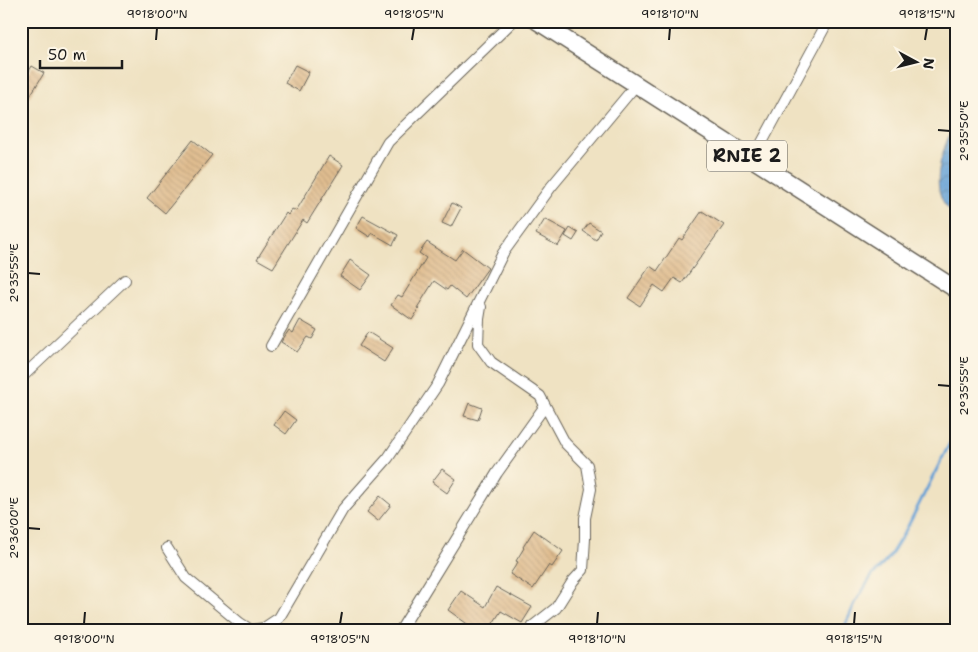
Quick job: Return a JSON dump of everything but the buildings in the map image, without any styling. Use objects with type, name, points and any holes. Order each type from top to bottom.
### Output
[{"type":"main road","name":"RNIE 2","points":[[537,21],[957,290]]},
{"type":"street","points":[[271,346],[388,142],[513,21]]},
{"type":"street","points":[[753,159],[828,21]]},
{"type":"street","points":[[167,548],[186,578],[251,630],[264,628],[279,618],[343,509],[388,458],[438,384],[503,253],[551,187],[636,85]]},
{"type":"street","points":[[21,378],[125,280]]},
{"type":"street","points":[[484,293],[479,319],[478,344],[491,362],[540,396],[565,443],[587,465],[591,489],[585,518],[583,570],[573,581],[556,608],[533,626]]},
{"type":"street","points":[[400,631],[497,473],[545,406]]},
{"type":"water","points":[[957,119],[957,215],[947,207],[941,196],[938,184],[939,170],[946,142]]},
{"type":"waterway","points":[[843,631],[854,605],[871,577],[888,559],[907,528],[957,429]]}]
